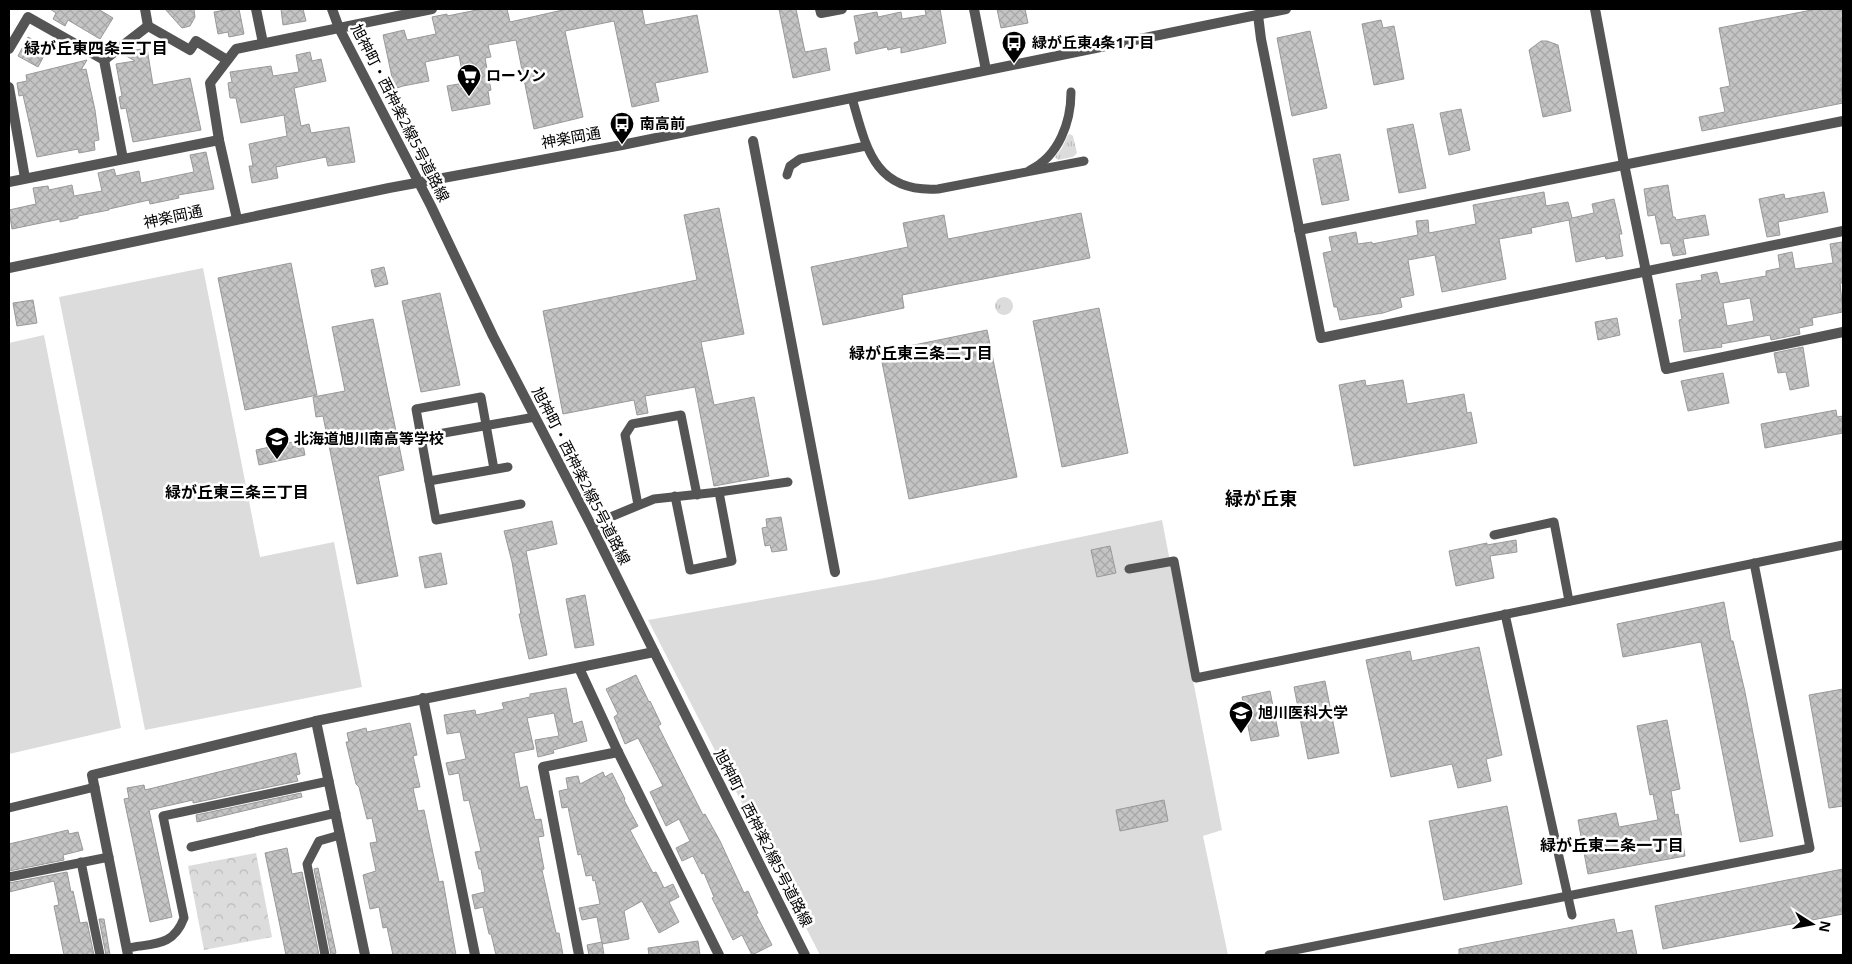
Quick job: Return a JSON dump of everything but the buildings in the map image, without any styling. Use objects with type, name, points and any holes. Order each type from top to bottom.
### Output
[{"type":"street","points":[[145,9],[148,26]]},
{"type":"street","points":[[256,9],[263,42]]},
{"type":"street","name":"旭神町・西神楽2線5号道路線","points":[[332,9],[339,28],[419,182],[493,336],[591,525],[806,955]]},
{"type":"street","points":[[237,219],[219,140],[210,83],[236,49],[339,28],[403,11],[432,9]]},
{"type":"street","points":[[820,9],[820,13],[842,9]]},
{"type":"street","points":[[974,9],[986,70]]},
{"type":"street","name":"神楽岡通","points":[[9,268],[419,182],[622,145],[1286,9]]},
{"type":"street","points":[[1595,9],[1666,370],[1843,332]]},
{"type":"street","points":[[9,49],[31,13],[104,60],[123,159]]},
{"type":"street","points":[[1258,15],[1261,39],[1321,338],[1843,232]]},
{"type":"street","points":[[104,60],[148,26]]},
{"type":"street","points":[[148,26],[190,50],[196,41],[227,60]]},
{"type":"street","points":[[9,87],[25,178]]},
{"type":"street","points":[[1299,230],[1843,121]]},
{"type":"street","points":[[9,182],[219,140]]},
{"type":"street","points":[[753,141],[835,572]]},
{"type":"street","points":[[128,952],[92,775],[316,720],[654,652]]},
{"type":"street","points":[[579,668],[618,752],[719,955]]},
{"type":"street","points":[[423,698],[475,955]]},
{"type":"street","points":[[316,720],[366,955]]},
{"type":"street","points":[[579,955],[543,767],[618,752]]},
{"type":"lane","points":[[1024,172],[1037,166],[1058,143],[1067,125],[1071,110],[1071,92]]},
{"type":"lane","points":[[852,98],[866,146],[876,165],[892,179],[907,186],[923,190],[938,189],[1084,161]]},
{"type":"lane","points":[[787,175],[790,166],[800,160],[866,146]]},
{"type":"lane","points":[[494,469],[481,397],[416,409],[436,520],[521,504]]},
{"type":"lane","points":[[638,505],[624,435],[632,424],[681,416],[697,495]]},
{"type":"lane","points":[[421,437],[535,417]]},
{"type":"lane","points":[[428,481],[508,467]]},
{"type":"lane","points":[[591,525],[654,499],[788,482]]},
{"type":"lane","points":[[675,496],[690,570],[732,562],[719,492]]},
{"type":"lane","points":[[1494,535],[1554,522],[1568,602]]},
{"type":"lane","points":[[1129,568],[1174,561],[1196,678],[1843,545]]},
{"type":"lane","points":[[1269,955],[1810,848],[1754,563]]},
{"type":"lane","points":[[1505,614],[1572,915]]},
{"type":"lane","points":[[128,952],[168,940],[179,930],[184,918],[163,816],[329,781]]},
{"type":"lane","points":[[9,808],[95,787]]},
{"type":"lane","points":[[191,847],[336,813]]},
{"type":"lane","points":[[325,955],[308,864],[319,841],[340,835]]},
{"type":"lane","points":[[9,877],[108,857]]},
{"type":"lane","points":[[81,862],[100,955]]},
{"type":"green space","points":[[1070,134],[1073,136],[1077,153],[1073,157],[1058,160],[1055,157]]},
{"type":"green space","points":[[203,268],[260,557],[334,542],[362,687],[145,730],[59,297]]},
{"type":"green space","points":[[1000,297],[1008,297],[1013,302],[1011,313],[1000,315],[995,310],[995,302]]},
{"type":"green space","points":[[44,335],[121,728],[9,754],[9,343]]},
{"type":"green space","points":[[1162,520],[1222,830],[1203,836],[1228,955],[820,955],[648,620],[880,579]]},
{"type":"green space","points":[[256,853],[272,937],[204,950],[188,866]]},
{"type":"place","name":"緑が丘東4条1丁目","points":[[1014,64]]},
{"type":"place","name":"ローソン","points":[[469,97]]},
{"type":"place","name":"南高前","points":[[622,145]]},
{"type":"place","name":"北海道旭川南高等学校","points":[[277,460]]},
{"type":"place","name":"旭川医科大学","points":[[1241,734]]},
{"type":"district","name":"緑が丘東四条三丁目","points":[[96,48]]},
{"type":"district","name":"緑が丘東三条二丁目","points":[[921,353]]},
{"type":"district","name":"緑が丘東三条三丁目","points":[[237,492]]},
{"type":"district","name":"緑が丘東","points":[[1261,499]]},
{"type":"district","name":"緑が丘東二条一丁目","points":[[1612,845]]}]
